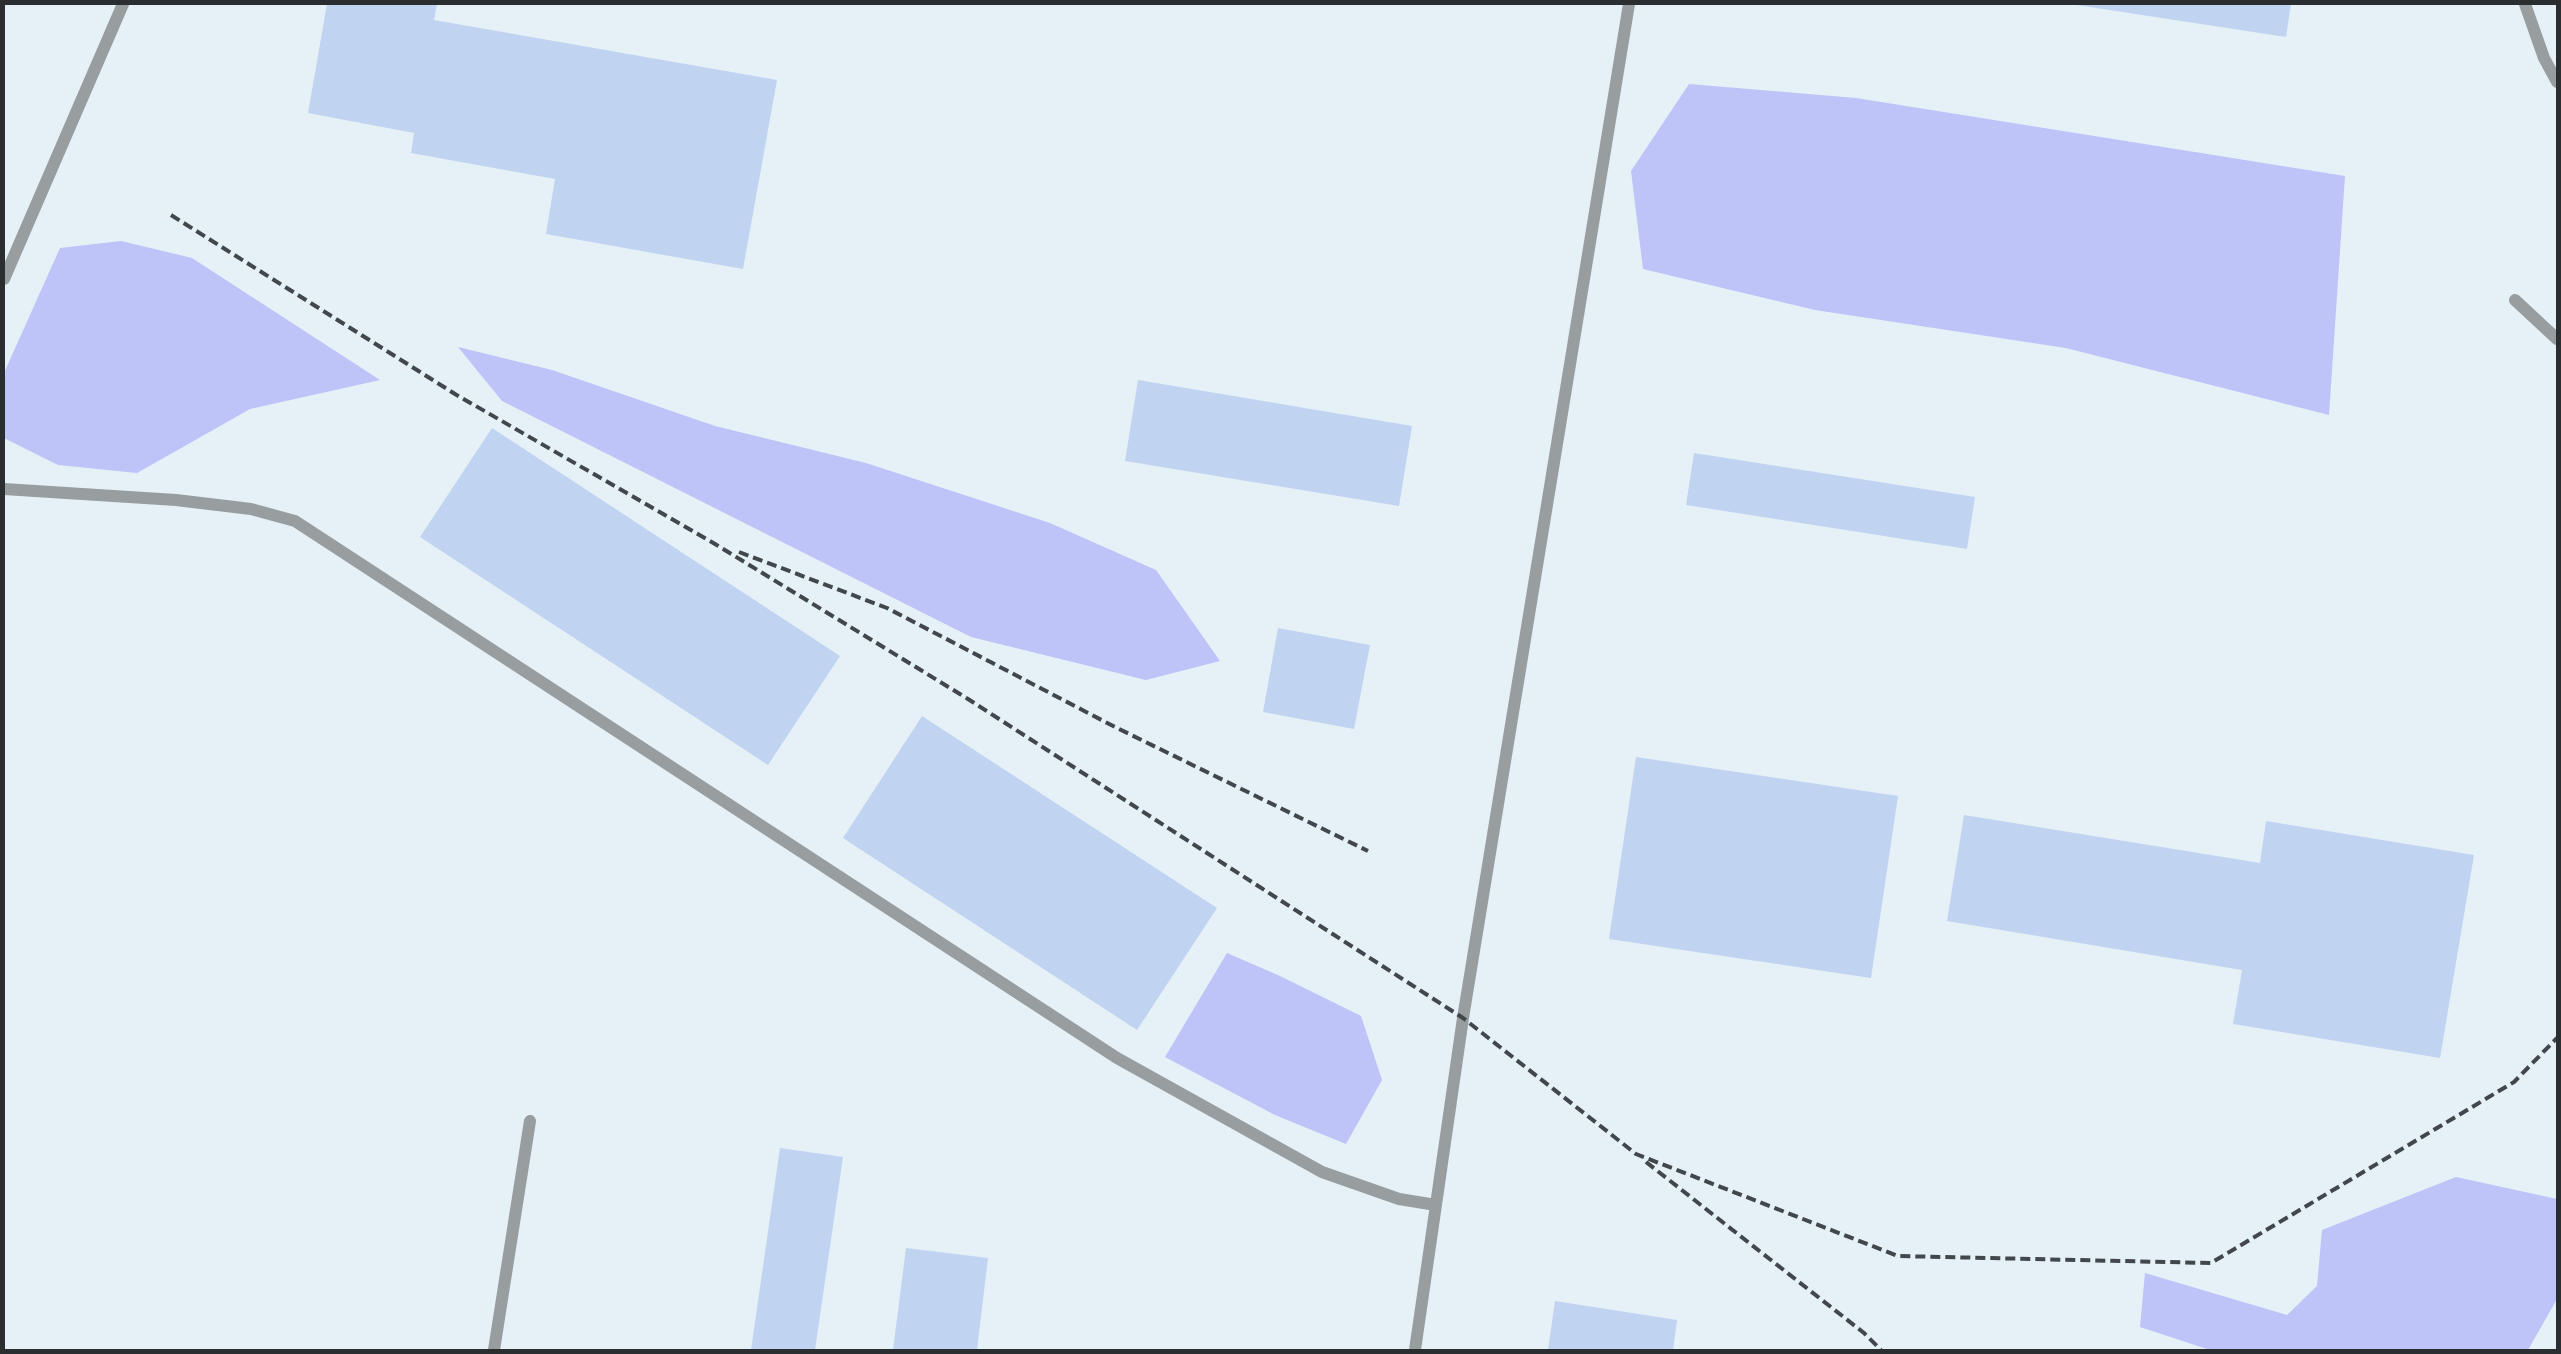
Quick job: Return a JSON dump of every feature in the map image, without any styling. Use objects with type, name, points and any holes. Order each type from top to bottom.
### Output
[{"type":"lane","points":[[4,279],[123,4]]},
{"type":"lane","points":[[1415,1350],[1463,1018],[1629,4]]},
{"type":"lane","points":[[2525,4],[2544,58],[2557,82]]},
{"type":"lane","points":[[2515,300],[2557,339]]},
{"type":"lane","points":[[4,489],[186,501],[251,509],[295,521],[1117,1058],[1322,1172],[1399,1199],[1436,1205]]},
{"type":"lane","points":[[494,1350],[530,1122]]},
{"type":"shaded area","points":[[1689,84],[1856,98],[2345,176],[2329,415],[2066,348],[1815,310],[1643,269],[1631,171]]},
{"type":"shaded area","points":[[121,241],[192,258],[380,380],[250,409],[137,473],[58,465],[4,438],[4,373],[60,248]]},
{"type":"shaded area","points":[[458,347],[552,370],[715,426],[866,463],[1050,523],[1156,570],[1220,661],[1146,680],[971,637],[502,401]]},
{"type":"shaded area","points":[[1227,953],[1280,976],[1361,1016],[1382,1080],[1346,1144],[1275,1115],[1165,1057]]},
{"type":"shaded area","points":[[2456,1177],[2557,1199],[2557,1299],[2528,1350],[2210,1350],[2140,1327],[2145,1273],[2287,1315],[2317,1286],[2322,1230]]},
{"type":"building","points":[[327,4],[437,4],[434,20],[777,80],[743,269],[546,234],[555,179],[411,153],[414,133],[308,113]]},
{"type":"building","points":[[2070,4],[2291,4],[2286,37]]},
{"type":"building","points":[[1138,380],[1412,426],[1399,506],[1125,461]]},
{"type":"building","points":[[492,428],[840,656],[768,765],[420,537]]},
{"type":"building","points":[[1694,453],[1975,497],[1967,549],[1686,505]]},
{"type":"building","points":[[1278,628],[1370,645],[1354,729],[1263,712]]},
{"type":"building","points":[[922,716],[1217,908],[1137,1030],[843,838]]},
{"type":"building","points":[[1636,757],[1898,796],[1871,978],[1609,939]]},
{"type":"building","points":[[1964,815],[2260,863],[2266,821],[2474,855],[2440,1058],[2233,1024],[2242,970],[1947,921]]},
{"type":"building","points":[[780,1148],[843,1157],[815,1350],[751,1350]]},
{"type":"building","points":[[906,1248],[988,1258],[977,1350],[893,1350]]},
{"type":"building","points":[[1555,1301],[1677,1320],[1673,1350],[1548,1350]]},
{"type":"railway","points":[[171,215],[455,394],[715,544],[968,699],[1463,1018],[1636,1154],[1898,1256],[2211,1263],[2514,1082],[2557,1038]]},
{"type":"railway","points":[[739,552],[887,608],[1115,727],[1368,851]]},
{"type":"railway","points":[[1646,1162],[1864,1333],[1881,1350]]}]
